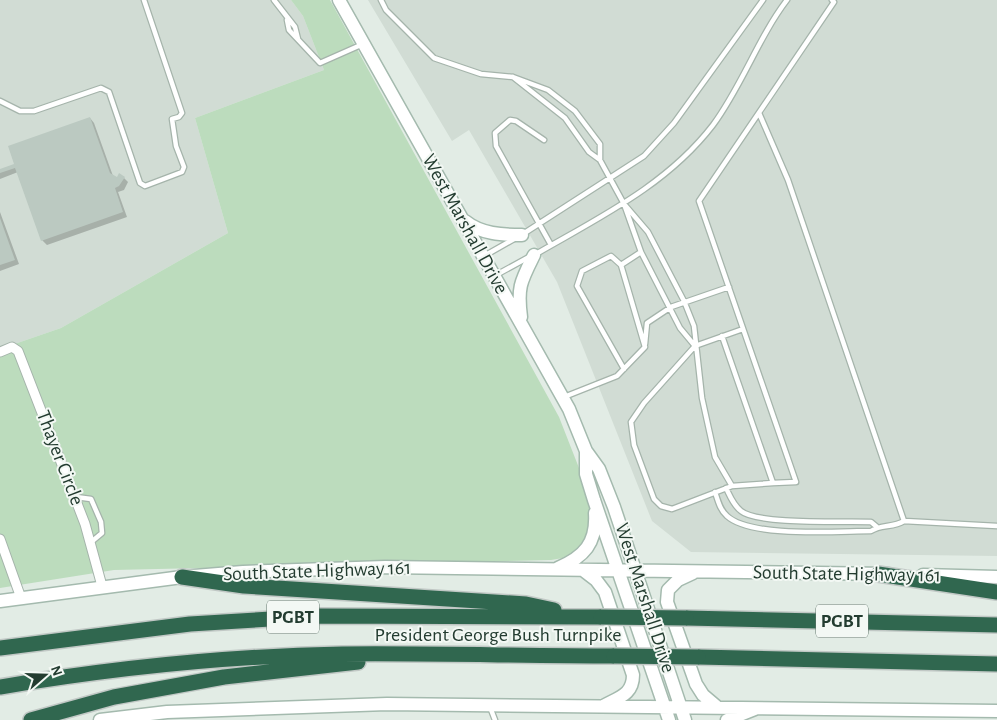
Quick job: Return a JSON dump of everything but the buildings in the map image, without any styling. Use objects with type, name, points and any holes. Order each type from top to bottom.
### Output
[{"type":"highway","points":[[878,574],[997,592]]},
{"type":"highway","points":[[182,577],[244,586],[526,604],[594,616]]},
{"type":"highway","name":"President George Bush Turnpike","points":[[0,648],[180,625],[310,616],[381,614],[594,616],[997,625]]},
{"type":"highway","name":"President George Bush Turnpike","points":[[0,687],[90,674],[212,661],[342,654],[698,657],[997,664]]},
{"type":"highway","points":[[31,720],[114,697],[224,677],[342,665],[402,654]]},
{"type":"main road","name":"West Marshall Drive","points":[[340,0],[562,397],[586,451],[599,469],[636,570],[685,720]]},
{"type":"main road","points":[[462,219],[471,226],[488,232],[503,235],[522,234]]},
{"type":"main road","points":[[523,327],[518,296],[522,276],[534,255]]},
{"type":"main road","name":"West Marshall Drive","points":[[586,451],[586,474],[668,720]]},
{"type":"main road","points":[[552,570],[581,556],[588,547],[595,521],[594,500]]},
{"type":"main road","name":"South State Highway 161","points":[[0,601],[102,586],[182,577],[263,571],[385,567],[997,577]]},
{"type":"main road","points":[[583,570],[596,580],[605,592],[633,675],[633,683],[628,694],[601,707]]},
{"type":"main road","points":[[698,571],[673,584],[668,590],[667,602],[696,684],[703,695],[716,706]]},
{"type":"main road","points":[[100,720],[167,712],[387,704],[601,707],[716,706],[958,715],[997,711]]},
{"type":"main road","points":[[727,720],[759,707]]},
{"type":"street","name":"Thayer Circle","points":[[0,352],[12,347],[18,351],[76,497],[102,586]]},
{"type":"street","points":[[0,540],[21,598]]},
{"type":"lane","points":[[0,102],[20,111],[34,112],[101,88],[105,89],[108,92],[140,183],[145,186],[182,172],[184,167],[176,146],[172,119],[179,117],[182,113],[144,0]]},
{"type":"lane","points":[[274,0],[287,20],[295,27],[299,42],[320,63],[364,43]]},
{"type":"lane","points":[[381,0],[386,10],[434,58],[481,74],[513,78],[548,90],[575,111],[600,144],[600,160]]},
{"type":"lane","points":[[484,256],[539,224],[644,156],[674,123],[763,0]]},
{"type":"lane","points":[[495,276],[642,193],[682,160],[714,124],[787,0]]},
{"type":"lane","points":[[744,329],[695,346],[644,403],[630,422],[634,445],[654,499],[661,506],[672,509],[732,486],[796,482],[744,329],[699,201],[834,1]]},
{"type":"lane","points":[[513,78],[565,118],[589,152],[600,160],[624,204],[641,252],[671,307],[680,328],[695,346]]},
{"type":"lane","points":[[759,113],[788,180],[904,520]]},
{"type":"lane","points":[[544,140],[516,121],[510,120],[495,133],[496,146],[551,245]]},
{"type":"lane","points":[[624,204],[648,232],[684,301],[694,326],[702,398],[715,457],[732,486]]},
{"type":"lane","points":[[621,266],[641,252]]},
{"type":"lane","points":[[624,369],[577,286],[582,271],[611,256],[621,266],[645,347]]},
{"type":"lane","points":[[562,397],[617,376],[645,347],[647,323],[671,307],[729,287]]},
{"type":"lane","points":[[722,336],[773,483]]},
{"type":"lane","points":[[726,488],[741,512],[760,519],[871,522],[877,527]]},
{"type":"lane","points":[[714,492],[721,509],[728,517],[747,527],[776,530],[871,532],[877,527],[898,525],[904,520],[997,526]]},
{"type":"lane","points":[[76,497],[91,499],[101,522],[102,533],[90,543]]},
{"type":"lane","points":[[488,704],[495,720]]},
{"type":"shaded area","points":[[0,0],[291,0],[303,16],[324,70],[195,118],[228,233],[61,328],[0,349]]},
{"type":"shaded area","points":[[368,0],[997,0],[997,556],[691,552],[652,521],[557,282],[469,130],[452,141]]},
{"type":"green space","points":[[291,0],[330,0],[559,417],[579,468],[591,514],[587,538],[569,557],[551,560],[114,570],[0,588],[0,349],[61,328],[228,233],[195,118],[324,70],[303,16]]}]
